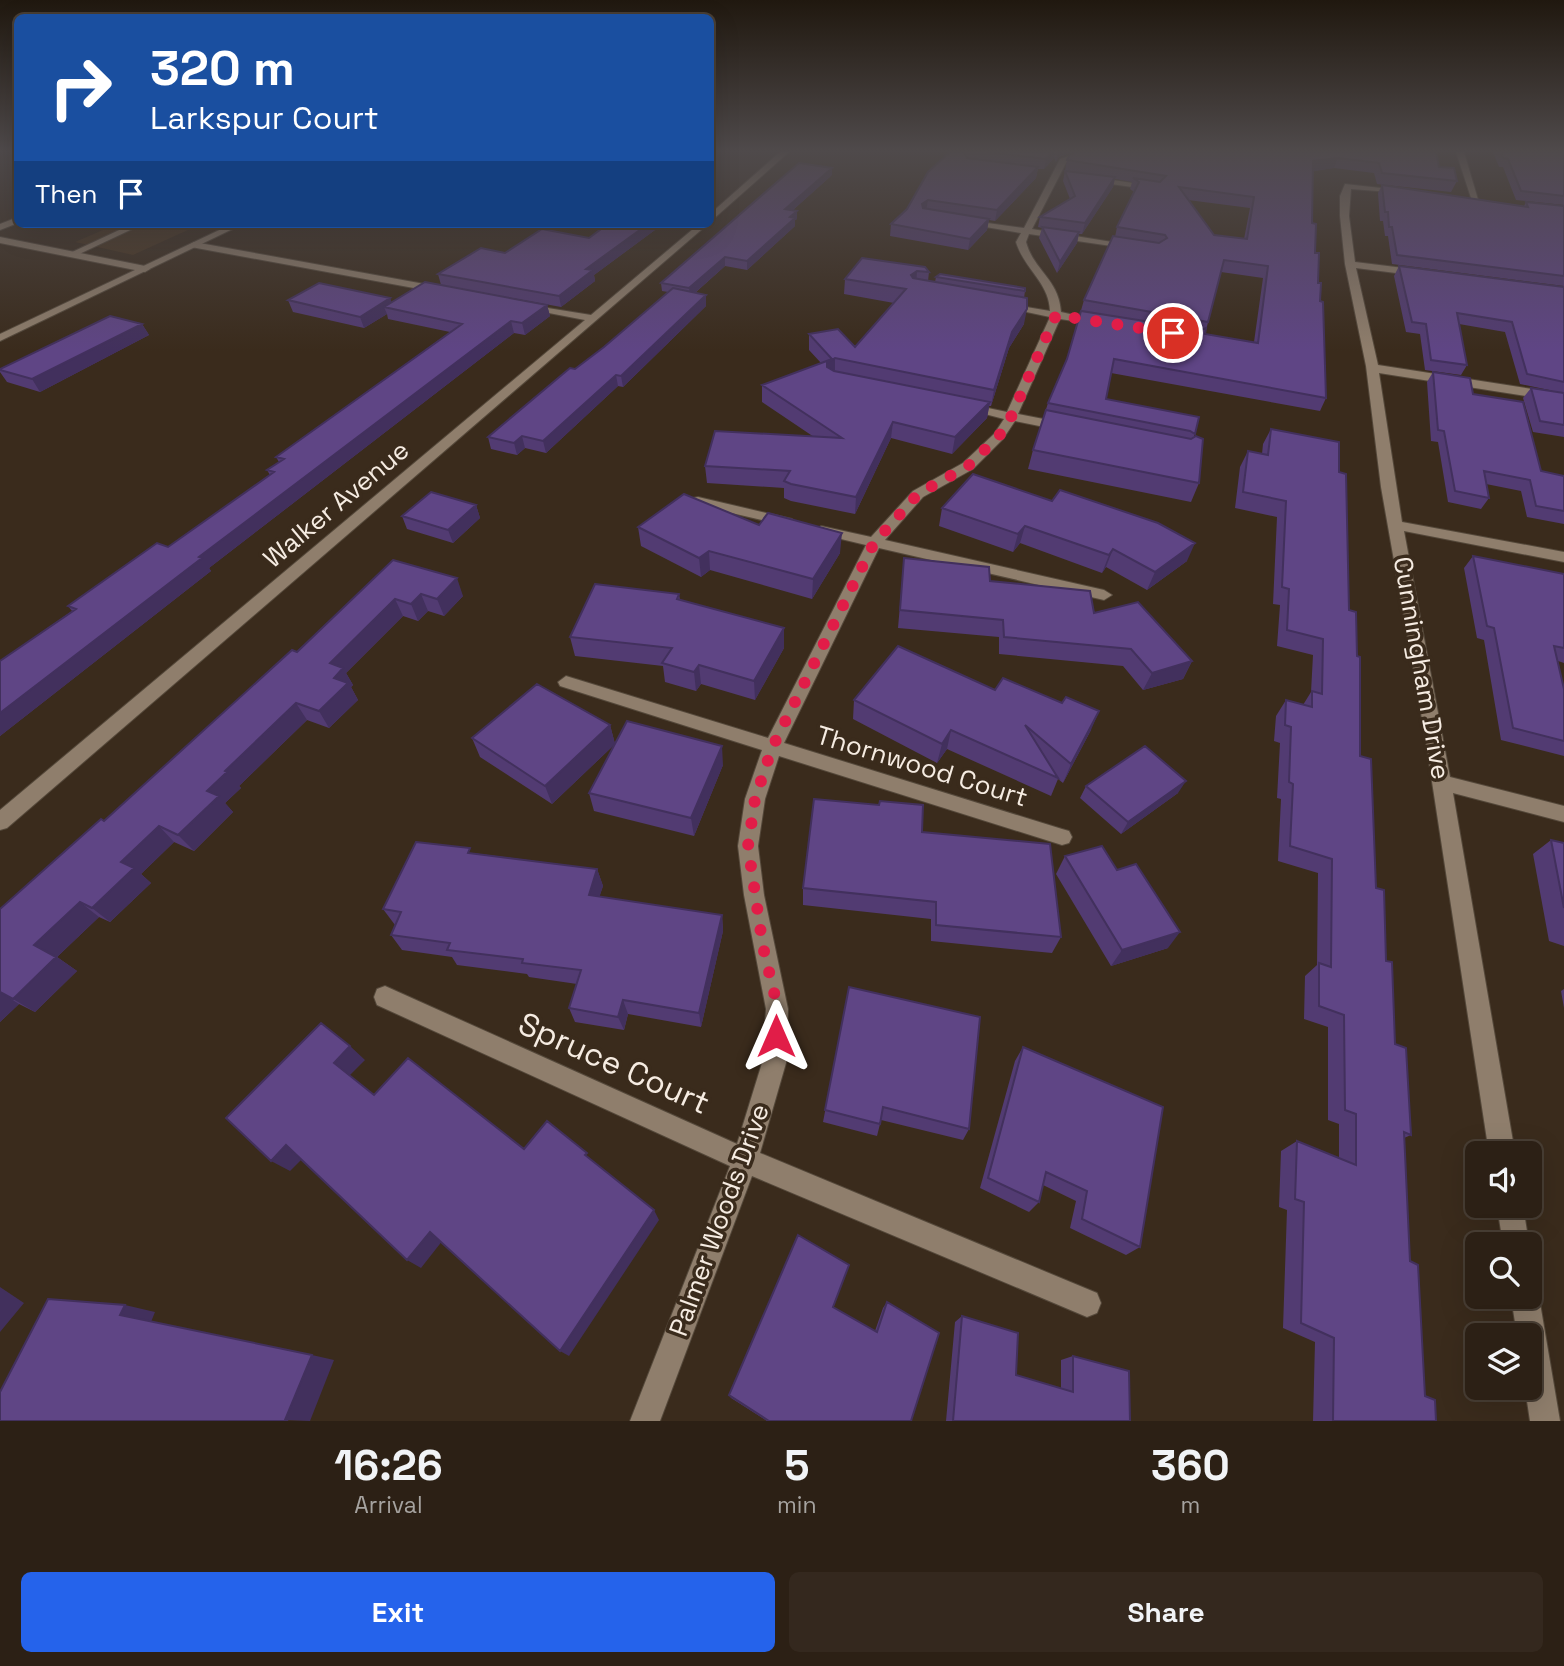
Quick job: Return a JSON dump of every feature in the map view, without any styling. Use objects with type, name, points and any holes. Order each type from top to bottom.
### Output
[{"type":"street","points":[[1031,218],[1021,242],[1023,251],[1053,288],[1057,297],[1056,315]]},
{"type":"street","name":"Cunningham Drive","points":[[1344,218],[1350,264],[1372,368],[1388,485],[1397,524],[1500,1141]]},
{"type":"street","points":[[951,220],[1143,247]]},
{"type":"street","points":[[0,338],[230,228]]},
{"type":"street","name":"Walker Avenue","points":[[0,822],[699,228]]},
{"type":"street","points":[[0,240],[145,269]]},
{"type":"street","points":[[194,245],[458,293]]},
{"type":"street","points":[[1350,264],[1430,274]]},
{"type":"street","points":[[512,303],[592,318]]},
{"type":"street","points":[[993,304],[1107,323]]},
{"type":"street","name":"Palmer Woods Drive","points":[[645,1421],[745,1160],[774,1063],[778,1009],[756,908],[748,846],[755,799],[772,748],[874,543],[918,494],[979,458],[999,436],[1011,417],[1056,315]]},
{"type":"street","points":[[1372,368],[1564,398]]},
{"type":"street","points":[[957,406],[1082,431]]},
{"type":"street","points":[[698,501],[1104,595]]},
{"type":"street","points":[[1397,524],[1564,557]]},
{"type":"street","name":"Thornwood Court","points":[[566,682],[1062,837]]},
{"type":"street","points":[[1441,782],[1564,814]]},
{"type":"street","name":"Spruce Court","points":[[385,998],[745,1160],[1087,1303]]},
{"type":"street","points":[[1527,1309],[1545,1421]]},
{"type":"lane","points":[[72,254],[130,228]]},
{"type":"shaded area","points":[[108,228],[192,228],[133,255],[75,242]]},
{"type":"building","points":[[735,218],[795,218],[747,261],[725,257],[689,288],[661,283]]},
{"type":"building","points":[[897,218],[989,219],[970,239],[891,224]]},
{"type":"building","points":[[1050,218],[1088,218],[1085,223]]},
{"type":"building","points":[[1121,218],[1202,218],[1214,235],[1247,239],[1250,218],[1312,218],[1312,223],[1316,224],[1315,253],[1319,253],[1318,283],[1321,283],[1320,301],[1323,302],[1326,398],[1114,359],[1106,399],[1199,417],[1195,434],[1048,403],[1067,359],[1081,311],[1201,330],[1206,328],[1205,334],[1258,343],[1268,266],[1224,260],[1208,322],[1084,300],[1113,236],[1159,243],[1167,238],[1165,235],[1117,227]]},
{"type":"building","points":[[1388,218],[1564,218],[1564,276],[1397,255],[1392,227],[1389,227]]},
{"type":"building","points":[[1042,227],[1079,232],[1060,262]]},
{"type":"building","points":[[603,228],[642,228],[586,269],[593,270],[559,296],[438,274],[481,248],[505,253],[542,229],[589,238]]},
{"type":"building","points":[[862,258],[925,267],[929,272],[917,271],[911,275],[913,278],[1027,298],[1027,309],[1012,332],[994,390],[835,358],[827,363],[827,367],[834,371],[990,402],[955,437],[893,422],[856,497],[791,484],[784,481],[790,471],[705,466],[715,431],[842,438],[762,385],[832,359],[809,334],[838,329],[855,347],[906,289],[845,279]]},
{"type":"building","points":[[1399,266],[1564,287],[1564,382],[1527,374],[1512,322],[1457,313],[1467,365],[1431,360],[1426,324],[1412,322]]},
{"type":"building","points":[[940,274],[1025,288],[1025,291],[936,277]]},
{"type":"building","points":[[425,282],[547,305],[522,323],[511,321],[199,557],[202,558],[0,713],[0,661],[76,609],[68,606],[157,543],[168,547],[274,472],[267,470],[284,459],[276,457],[462,324],[384,307]]},
{"type":"building","points":[[319,283],[390,298],[360,317],[288,300]]},
{"type":"building","points":[[673,288],[706,295],[621,376],[616,375],[543,441],[522,436],[514,443],[488,437],[570,368],[575,369],[604,347]]},
{"type":"building","points":[[110,316],[142,324],[32,379],[0,370],[0,369]]},
{"type":"building","points":[[1433,372],[1470,378],[1473,394],[1523,402],[1541,471],[1564,476],[1564,511],[1536,506],[1530,480],[1484,471],[1489,498],[1455,491],[1444,431],[1438,430]]},
{"type":"building","points":[[1531,388],[1564,393],[1564,425],[1540,421]]},
{"type":"building","points":[[1046,410],[1191,439],[1196,436],[1203,439],[1199,483],[1033,450]]},
{"type":"building","points":[[1271,429],[1339,442],[1339,472],[1346,474],[1349,610],[1356,612],[1357,656],[1360,657],[1360,756],[1371,759],[1376,888],[1384,890],[1386,961],[1392,962],[1395,1044],[1406,1048],[1411,1135],[1404,1132],[1410,1261],[1418,1265],[1425,1396],[1435,1400],[1436,1421],[1333,1421],[1334,1338],[1301,1323],[1304,1202],[1295,1199],[1297,1141],[1356,1165],[1356,1114],[1345,1110],[1344,1015],[1319,1006],[1319,963],[1331,967],[1332,859],[1290,846],[1293,784],[1289,782],[1291,727],[1285,725],[1286,700],[1312,707],[1312,691],[1322,694],[1323,639],[1287,630],[1289,589],[1282,587],[1286,501],[1243,492],[1248,451],[1268,455]]},
{"type":"building","points":[[973,474],[1052,501],[1060,490],[1158,523],[1195,543],[1155,572],[1113,549],[1109,555],[1025,526],[1018,534],[942,508]]},
{"type":"building","points":[[431,492],[476,505],[448,530],[402,516]]},
{"type":"building","points":[[684,494],[759,525],[768,513],[842,533],[813,579],[709,551],[699,558],[638,527]]},
{"type":"building","points":[[1473,556],[1564,574],[1564,648],[1554,646],[1564,689],[1564,741],[1513,728],[1494,628],[1487,626]]},
{"type":"building","points":[[904,558],[989,567],[990,581],[1090,591],[1094,613],[1138,602],[1192,661],[1152,673],[1131,649],[1004,637],[1003,620],[900,610]]},
{"type":"building","points":[[393,560],[457,578],[437,599],[421,594],[411,604],[395,599],[330,663],[343,668],[334,678],[348,683],[319,711],[296,703],[207,791],[219,796],[178,835],[159,826],[121,862],[134,868],[92,908],[80,902],[34,945],[56,957],[13,999],[0,992],[0,909],[101,819],[104,821],[292,650],[297,652]]},
{"type":"building","points":[[595,584],[679,594],[677,599],[784,628],[754,681],[699,665],[694,672],[662,663],[672,648],[570,637]]},
{"type":"building","points":[[898,646],[995,690],[1003,678],[1062,703],[1066,697],[1099,711],[1071,764],[1025,725],[1058,778],[951,730],[942,744],[854,700]]},
{"type":"building","points":[[537,684],[610,725],[545,786],[472,738]]},
{"type":"building","points":[[627,721],[722,746],[691,818],[589,793]]},
{"type":"building","points":[[1145,746],[1186,781],[1128,822],[1086,786]]},
{"type":"building","points":[[814,799],[879,805],[880,801],[923,805],[922,832],[1050,844],[1061,937],[936,925],[936,902],[803,888]]},
{"type":"building","points":[[1551,840],[1564,843],[1564,908]]},
{"type":"building","points":[[416,842],[470,848],[468,853],[597,869],[589,895],[722,915],[699,1013],[623,1000],[618,1017],[569,1008],[581,970],[522,963],[523,959],[447,950],[450,943],[391,935],[401,912],[383,909]]},
{"type":"building","points":[[1102,846],[1117,870],[1136,864],[1180,932],[1122,950],[1065,856]]},
{"type":"building","points":[[849,987],[980,1017],[969,1129],[883,1107],[880,1124],[825,1110]]},
{"type":"building","points":[[321,1023],[350,1046],[334,1063],[374,1095],[408,1058],[524,1149],[547,1121],[654,1210],[560,1351],[430,1232],[407,1260],[286,1145],[271,1161],[226,1118]]},
{"type":"building","points":[[1023,1047],[1163,1107],[1140,1247],[1082,1219],[1087,1191],[1046,1172],[1039,1202],[988,1178]]},
{"type":"building","points":[[798,1235],[849,1265],[833,1307],[877,1332],[887,1302],[939,1333],[911,1421],[769,1421],[729,1395]]},
{"type":"building","points":[[48,1299],[125,1305],[120,1315],[312,1355],[285,1420],[288,1421],[0,1421],[0,1392]]},
{"type":"building","points":[[962,1316],[1018,1333],[1016,1375],[1073,1392],[1073,1356],[1129,1371],[1130,1421],[953,1421]]},
{"type":"route","points":[[776,1036],[778,1009],[763,947],[748,846],[755,799],[772,748],[874,543],[918,494],[968,466],[999,436],[1011,417],[1056,315],[1173,333]]}]
